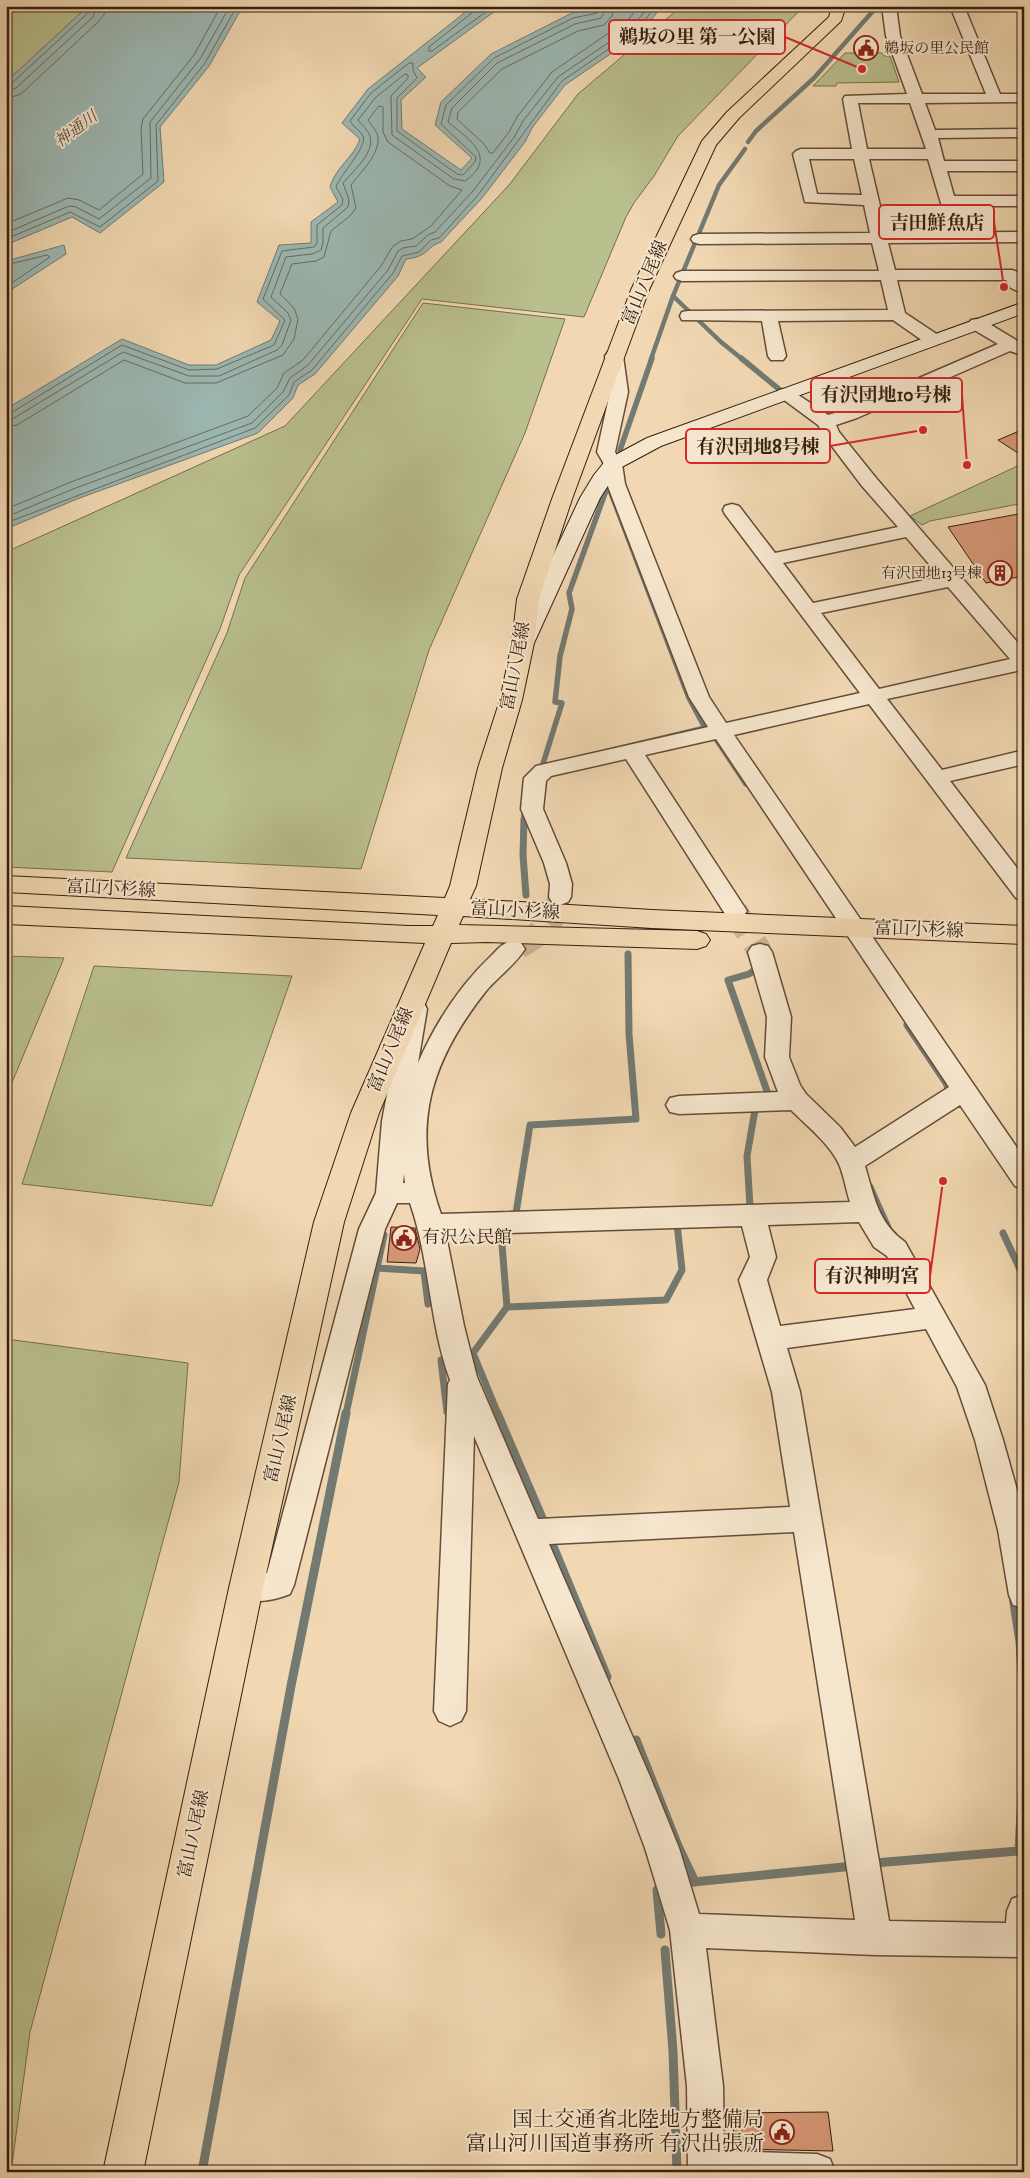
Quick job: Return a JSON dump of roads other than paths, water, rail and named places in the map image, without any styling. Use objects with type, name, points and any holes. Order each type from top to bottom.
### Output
[{"type":"main road","name":"富山八尾線","points":[[123,2172],[246,1588],[329,1222],[365,1113],[420,981],[463,886],[490,768],[511,700],[523,643],[528,600],[562,499],[640,290],[708,144],[733,115],[836,18],[839,6]]},
{"type":"main road","name":"富山小杉線","points":[[6,884],[404,904],[448,921],[487,932],[860,937],[1024,935]]},
{"type":"main road","name":"富山小杉線","points":[[6,915],[408,935],[448,921]]},
{"type":"main road","name":"富山小杉線","points":[[860,937],[1024,953]]},
{"type":"street","points":[[873,215],[952,215],[929,134],[893,36],[889,6]]},
{"type":"street","points":[[957,6],[995,98]]},
{"type":"street","points":[[897,315],[890,276],[878,238],[850,99],[1024,98]]},
{"type":"street","points":[[929,134],[1024,133]]},
{"type":"street","points":[[870,200],[810,199],[801,154],[860,154],[1024,166]]},
{"type":"street","points":[[948,201],[1024,200]]},
{"type":"street","points":[[699,239],[1024,237]]},
{"type":"street","points":[[682,276],[1012,276],[1017,286],[1024,290]]},
{"type":"street","points":[[523,643],[590,498],[613,464],[654,442],[1024,306]]},
{"type":"street","points":[[688,316],[897,315],[932,339]]},
{"type":"street","points":[[769,316],[777,356]]},
{"type":"street","points":[[977,324],[1017,349]]},
{"type":"street","points":[[826,422],[1017,349]]},
{"type":"street","points":[[614,356],[619,392],[606,452],[613,464],[616,484],[699,697],[720,732],[1024,1179]]},
{"type":"street","points":[[560,897],[561,884],[532,808],[535,778],[544,771],[1014,666],[1023,661],[869,482],[831,433],[826,422],[786,394]]},
{"type":"street","points":[[732,510],[1024,893]]},
{"type":"street","points":[[770,560],[911,530]]},
{"type":"street","points":[[808,610],[954,580]]},
{"type":"street","points":[[632,751],[735,911]]},
{"type":"street","points":[[936,778],[1024,757]]},
{"type":"street","points":[[513,949],[491,970],[462,1009],[432,1057],[413,1122],[414,1162],[420,1194],[431,1225],[450,1326],[462,1377],[530,1532],[659,1839],[687,1930],[705,2086],[706,2170],[816,2172]]},
{"type":"street","points":[[760,952],[779,1017],[777,1057],[788,1088],[798,1101],[831,1134],[851,1162],[866,1212],[883,1240],[896,1249],[971,1385],[989,1440],[1013,1530],[1024,1595]]},
{"type":"street","points":[[246,1588],[280,1585],[372,1229],[389,1193],[395,1121],[420,981]]},
{"type":"street","points":[[851,1162],[964,1090]]},
{"type":"street","points":[[678,1105],[798,1101]]},
{"type":"street","points":[[389,1193],[420,1194]]},
{"type":"street","points":[[431,1225],[866,1212]]},
{"type":"street","points":[[752,1215],[763,1257],[753,1280],[786,1392],[875,1938]]},
{"type":"street","points":[[770,1339],[934,1317]]},
{"type":"street","points":[[450,1711],[457,1473],[462,1377]]},
{"type":"street","points":[[530,1532],[807,1519]]},
{"type":"street","points":[[687,1930],[875,1938],[1023,1931]]},
{"type":"water","name":"神通川","points":[[88,6],[243,6],[209,66],[160,127],[164,182],[100,233],[72,217],[6,245],[6,82]]},
{"type":"water","points":[[473,6],[502,6],[417,68],[426,77],[401,100],[402,129],[461,170],[472,158],[435,125],[441,102],[491,54],[572,13],[608,6],[662,6],[641,33],[565,85],[532,128],[525,142],[482,198],[441,242],[419,256],[406,259],[398,276],[315,374],[298,385],[293,398],[258,433],[77,499],[6,529],[6,409],[122,339],[189,365],[216,365],[271,340],[280,321],[257,302],[279,245],[311,243],[311,222],[338,202],[330,187],[332,180],[360,139],[342,123],[368,89]]},
{"type":"water","points":[[64,245],[66,254],[6,293],[6,261]]},
{"type":"waterway","points":[[748,142],[756,131],[814,78],[873,11],[874,6]]},
{"type":"waterway","points":[[673,296],[719,185],[745,149]]},
{"type":"waterway","points":[[651,359],[673,296]]},
{"type":"waterway","points":[[673,296],[721,342],[742,359]]},
{"type":"waterway","points":[[620,450],[652,358]]},
{"type":"waterway","points":[[741,358],[780,390]]},
{"type":"waterway","points":[[820,409],[830,415]]},
{"type":"waterway","points":[[608,485],[689,698],[705,728],[542,767],[562,703],[555,702],[560,656],[572,609],[569,593],[608,485]]},
{"type":"waterway","points":[[716,739],[746,784]]},
{"type":"waterway","points":[[524,814],[524,819]]},
{"type":"waterway","points":[[524,819],[523,855],[526,895]]},
{"type":"waterway","points":[[516,1213],[530,1125],[636,1119],[629,1034],[628,954]]},
{"type":"waterway","points":[[756,969],[749,974],[728,980],[768,1094]]},
{"type":"waterway","points":[[907,1025],[946,1083],[949,1091],[943,1094]]},
{"type":"waterway","points":[[750,1207],[747,1156],[755,1110]]},
{"type":"waterway","points":[[870,1187],[889,1230]]},
{"type":"waterway","points":[[507,1307],[666,1300],[682,1270],[677,1224]]},
{"type":"waterway","points":[[501,1232],[507,1307]]},
{"type":"waterway","points":[[1003,1233],[1024,1278]]},
{"type":"waterway","points":[[377,1268],[384,1235]]},
{"type":"waterway","points":[[346,1414],[377,1268]]},
{"type":"waterway","points":[[377,1268],[424,1271],[428,1304]]},
{"type":"waterway","points":[[498,1414],[473,1353],[507,1307]]},
{"type":"waterway","points":[[441,1360],[447,1412]]},
{"type":"waterway","points":[[202,2172],[291,1686],[346,1413]]},
{"type":"waterway","points":[[497,1413],[545,1525]]},
{"type":"waterway","points":[[550,1539],[607,1677]]},
{"type":"waterway","points":[[1013,1596],[1020,1642],[1024,1707]]},
{"type":"waterway","points":[[636,1740],[678,1846],[695,1882]]},
{"type":"waterway","points":[[875,1863],[1019,1851],[1024,1756]]},
{"type":"waterway","points":[[695,1882],[854,1866]]},
{"type":"waterway","points":[[661,1888],[657,1890],[661,1934]]},
{"type":"waterway","points":[[665,1950],[673,2051],[677,2172]]},
{"type":"tunnel","points":[[519,946],[546,927],[554,914],[560,897]]},
{"type":"tunnel","points":[[735,911],[760,952]]},
{"type":"place","name":"鵜坂の里公民館","points":[[866,48]]},
{"type":"place","name":"鵜坂の里 第一公園","points":[[862,69]]},
{"type":"place","name":"吉田鮮魚店","points":[[1004,287]]},
{"type":"place","name":"有沢団地8号棟","points":[[923,430]]},
{"type":"place","name":"有沢団地10号棟","points":[[967,465]]},
{"type":"place","name":"有沢団地13号棟","points":[[1000,573]]},
{"type":"place","name":"有沢神明宮","points":[[943,1181]]},
{"type":"place","name":"有沢公民館","points":[[404,1238]]},
{"type":"place","name":"国土交通省北陸地方整備局 富山河川国道事務所 有沢出張所","points":[[782,2132]]}]
